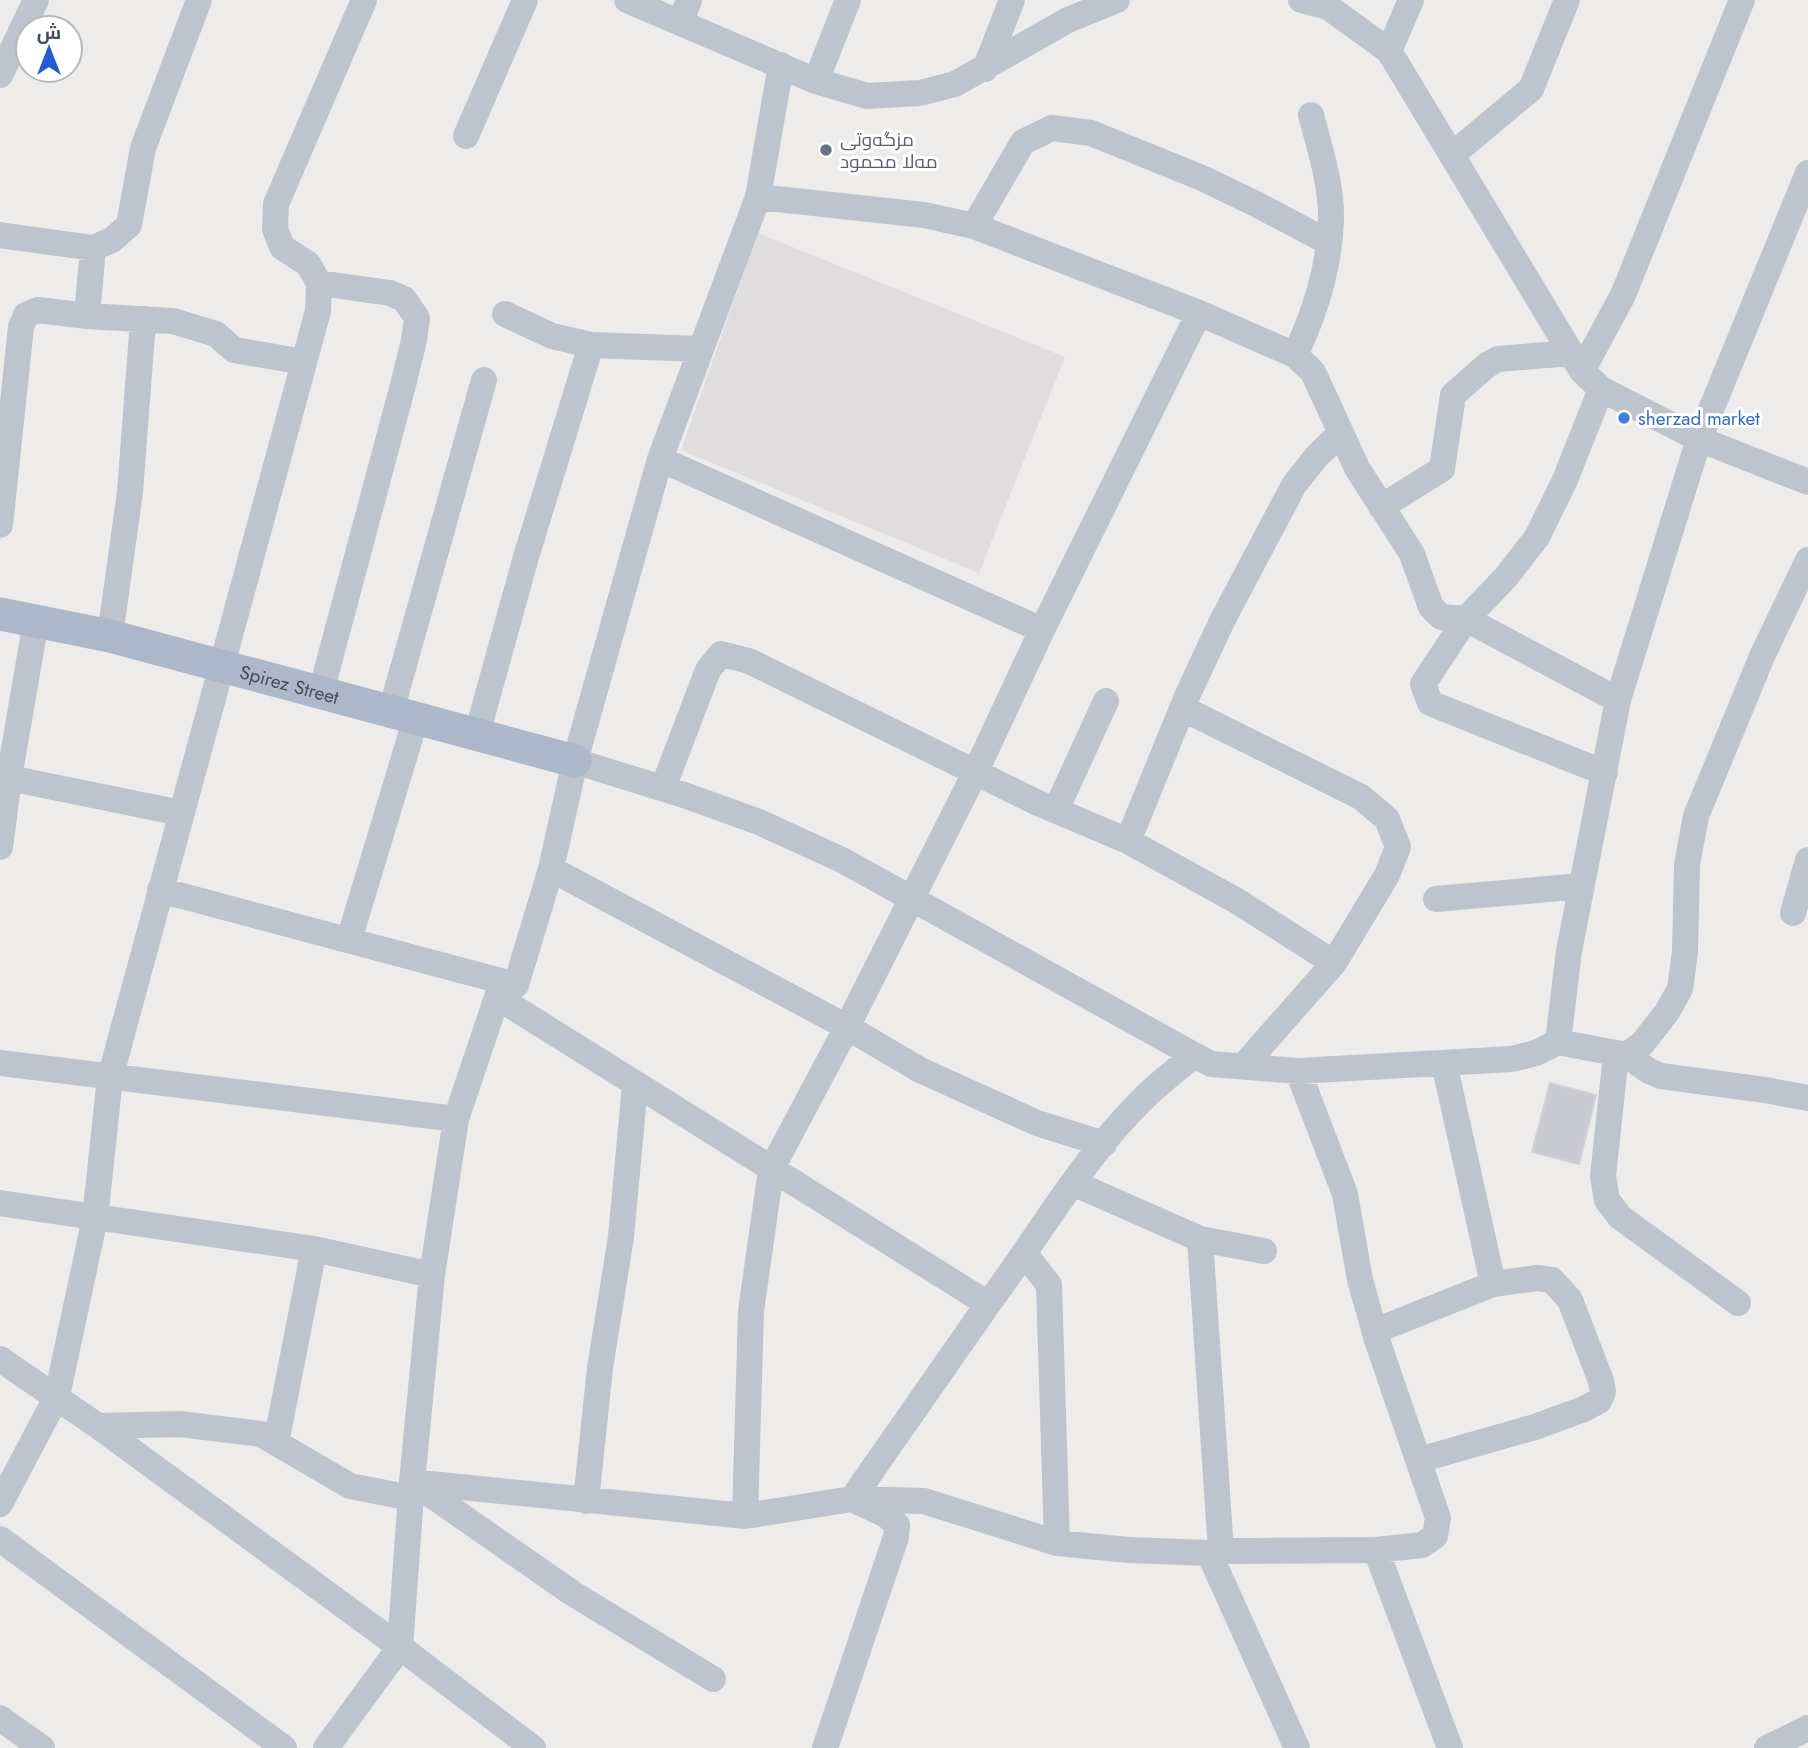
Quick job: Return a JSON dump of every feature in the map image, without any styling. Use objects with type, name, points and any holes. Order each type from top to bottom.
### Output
[{"type":"main road","name":"Spirez Street","points":[[0,614],[110,636],[575,761]]},
{"type":"street","points":[[0,75],[36,0]]},
{"type":"street","points":[[0,235],[93,248],[112,240],[129,225],[143,148],[199,0]]},
{"type":"street","points":[[2,1494],[57,1396],[95,1218],[110,1078],[318,310],[319,283],[308,264],[282,247],[275,229],[275,204],[363,0]]},
{"type":"street","points":[[466,136],[525,0]]},
{"type":"street","points":[[627,0],[685,11],[781,65],[816,80],[867,96],[920,93],[955,84],[1068,20],[1117,0]]},
{"type":"street","points":[[816,80],[848,0]]},
{"type":"street","points":[[985,69],[1012,0]]},
{"type":"street","points":[[1301,0],[1328,7],[1389,51],[1585,371]]},
{"type":"street","points":[[1389,51],[1411,0]]},
{"type":"street","points":[[1452,155],[1531,89],[1567,0]]},
{"type":"street","points":[[1605,774],[1430,703],[1423,684],[1466,620],[1506,577],[1537,537],[1565,480],[1585,371],[1622,295],[1742,0]]},
{"type":"street","points":[[326,1748],[400,1647],[432,1275],[456,1119],[551,869],[575,761],[660,459],[758,197],[781,65]]},
{"type":"street","points":[[1295,355],[1318,303],[1331,220],[1328,191],[1311,115]]},
{"type":"street","points":[[974,226],[1023,142],[1052,128],[1091,133],[1190,173],[1227,189],[1328,242]]},
{"type":"street","points":[[1558,1042],[1569,951],[1618,700],[1699,439],[1808,173]]},
{"type":"street","points":[[758,197],[924,215],[974,226],[1199,313],[1295,355],[1313,372],[1357,468],[1412,554],[1431,607],[1441,617],[1466,620],[1618,700]]},
{"type":"street","points":[[87,316],[93,248]]},
{"type":"street","points":[[319,283],[390,293],[404,299],[417,318],[403,385],[321,692]]},
{"type":"street","points":[[0,525],[21,327],[26,315],[38,310],[173,321],[216,334],[234,350],[304,362]]},
{"type":"street","points":[[745,1517],[751,1311],[771,1170],[975,771],[1199,313]]},
{"type":"street","points":[[505,314],[552,335],[591,345],[701,349]]},
{"type":"street","points":[[110,636],[130,492],[142,334],[146,318]]},
{"type":"street","points":[[477,734],[526,557],[591,345]]},
{"type":"street","points":[[1381,507],[1442,469],[1453,395],[1487,365],[1498,359],[1585,371],[1699,439],[1808,482]]},
{"type":"street","points":[[349,940],[484,380]]},
{"type":"street","points":[[1128,842],[1182,708],[1222,621],[1294,485],[1317,456],[1340,434]]},
{"type":"street","points":[[660,459],[1042,630]]},
{"type":"street","points":[[1621,1055],[1642,1044],[1667,1013],[1680,989],[1685,951],[1687,864],[1696,816],[1763,654],[1808,560]]},
{"type":"street","points":[[0,847],[36,621]]},
{"type":"street","points":[[663,788],[708,670],[721,654],[749,661],[1056,810],[1128,842],[1237,901],[1334,963]]},
{"type":"street","points":[[1056,810],[1106,701]]},
{"type":"street","points":[[1182,708],[1361,797],[1387,819],[1398,847],[1387,874],[1334,963],[1244,1065]]},
{"type":"street","points":[[575,761],[759,822],[842,860],[1211,1065],[1298,1070],[1512,1059],[1536,1053],[1558,1042],[1621,1055],[1661,1076],[1808,1098]]},
{"type":"street","points":[[9,778],[181,813]]},
{"type":"street","points":[[1793,913],[1808,860]]},
{"type":"street","points":[[551,869],[846,1027],[920,1070],[1025,1117],[1104,1144]]},
{"type":"street","points":[[1436,899],[1581,886]]},
{"type":"street","points":[[160,890],[349,940],[506,991],[635,1085],[988,1304]]},
{"type":"street","points":[[852,1499],[1073,1183],[1144,1098],[1194,1055]]},
{"type":"street","points":[[1621,1055],[1603,1176],[1607,1200],[1620,1217],[1738,1303]]},
{"type":"street","points":[[0,1063],[456,1119]]},
{"type":"street","points":[[1444,1063],[1493,1284]]},
{"type":"street","points":[[98,1426],[180,1424],[261,1434],[350,1486],[586,1501],[745,1517],[852,1499],[923,1501],[1057,1543],[1129,1550],[1376,1550],[1422,1545],[1435,1536],[1438,1518],[1360,1280],[1345,1194],[1298,1070]]},
{"type":"street","points":[[586,1501],[600,1368],[621,1237],[635,1085]]},
{"type":"street","points":[[1073,1183],[1200,1239],[1264,1251]]},
{"type":"street","points":[[0,1203],[314,1249],[432,1275]]},
{"type":"street","points":[[1200,1239],[1215,1552],[1297,1748]]},
{"type":"street","points":[[276,1443],[314,1249]]},
{"type":"street","points":[[1025,1254],[1049,1285],[1057,1543]]},
{"type":"street","points":[[1375,1331],[1493,1284],[1537,1278],[1552,1280],[1570,1300],[1601,1381],[1603,1392],[1599,1401],[1584,1409],[1535,1427],[1419,1460]]},
{"type":"street","points":[[0,1359],[57,1396],[400,1647],[533,1748]]},
{"type":"street","points":[[412,1490],[572,1593],[713,1679]]},
{"type":"street","points":[[825,1748],[896,1537],[897,1525],[886,1515],[852,1499]]},
{"type":"street","points":[[0,1539],[284,1748]]},
{"type":"street","points":[[1376,1550],[1450,1748]]},
{"type":"street","points":[[0,1718],[41,1748]]},
{"type":"street","points":[[1767,1748],[1802,1737]]},
{"type":"shaded area","points":[[758,233],[1065,357],[979,573],[681,450]]},
{"type":"building","points":[[1550,1083],[1596,1095],[1579,1164],[1532,1152]]},
{"type":"place","name":"مزگه‌وتی مه‌لا محمود","points":[[826,150]]},
{"type":"place","name":"sherzad market","points":[[1624,418]]}]
